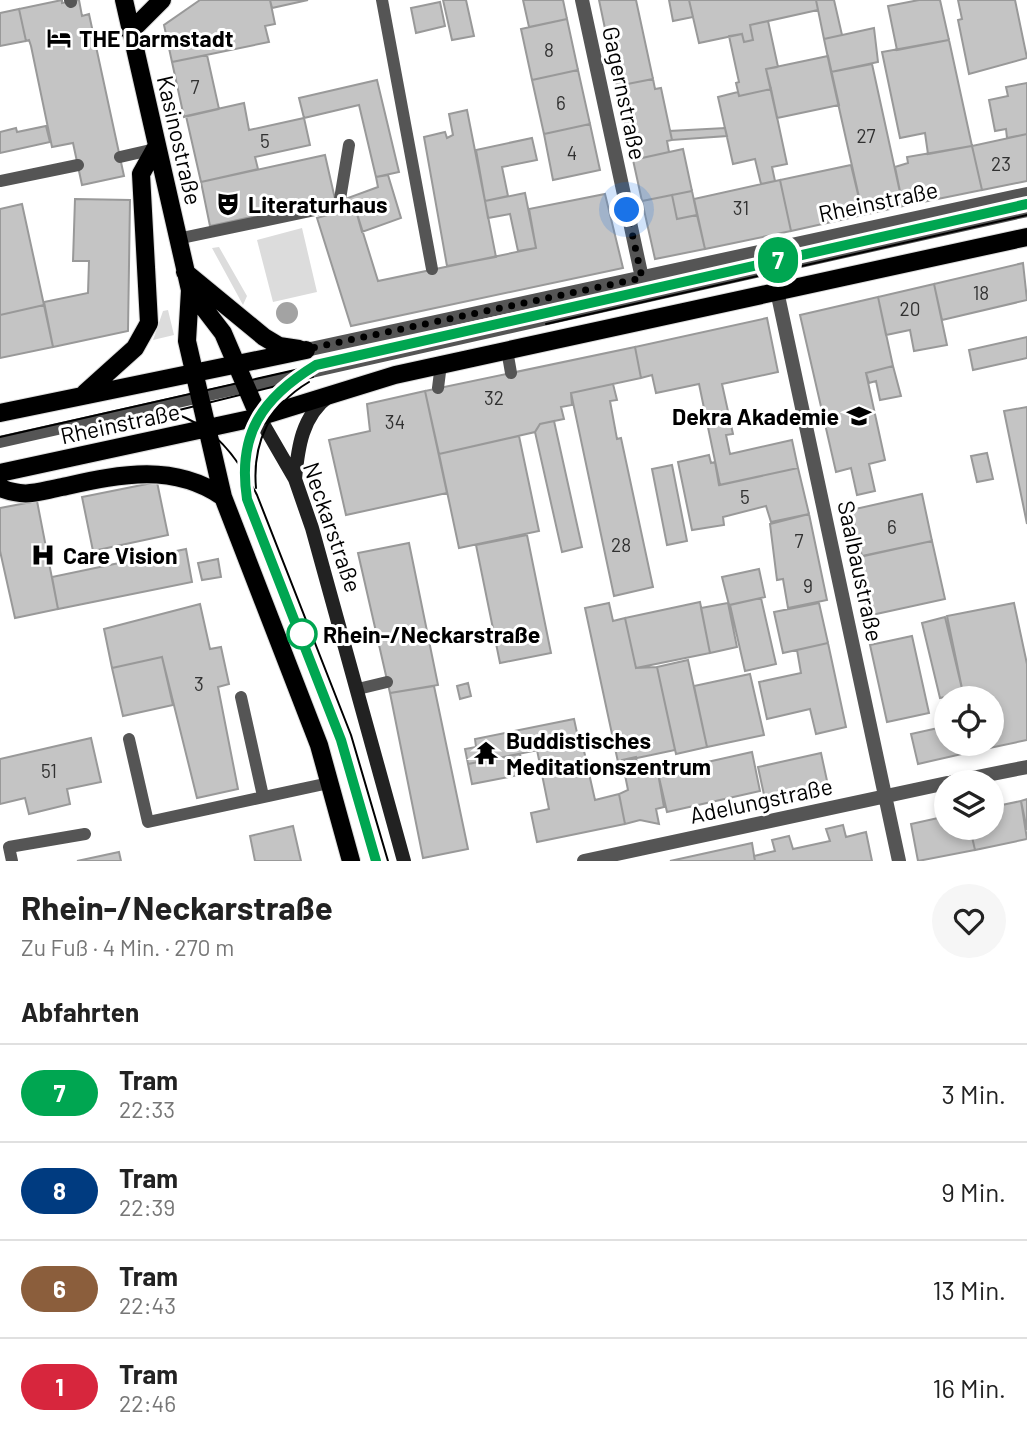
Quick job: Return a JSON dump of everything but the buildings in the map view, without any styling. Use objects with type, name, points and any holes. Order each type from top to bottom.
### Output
[{"type":"main road","name":"Kasinostraße","points":[[124,0],[155,149],[187,281],[187,341],[206,429]]},
{"type":"main road","points":[[131,32],[162,0]]},
{"type":"main road","points":[[79,397],[135,348],[149,323],[141,174],[155,149]]},
{"type":"main road","name":"Rheinstraße","points":[[0,473],[259,417],[441,364],[1027,237]]},
{"type":"main road","name":"Kasinostraße","points":[[187,281],[223,333],[259,417]]},
{"type":"main road","points":[[187,281],[279,346],[306,350]]},
{"type":"main road","name":"Rheinstraße","points":[[0,413],[306,350]]},
{"type":"main road","points":[[295,479],[302,432],[318,404],[332,394]]},
{"type":"main road","name":"Neckarstraße","points":[[259,417],[295,479],[332,594],[404,861]]},
{"type":"main road","points":[[206,429],[223,497],[300,693],[351,861]]},
{"type":"main road","points":[[0,488],[20,495],[133,472],[175,477],[199,484],[223,497]]},
{"type":"street","name":"Gagernstraße","points":[[582,0],[642,278]]},
{"type":"street","name":"Rheinstraße","points":[[306,350],[1027,194]]},
{"type":"street","name":"Saalbaustraße","points":[[777,291],[900,861]]},
{"type":"street","name":"Adelungstraße","points":[[1004,772],[1027,767]]},
{"type":"street","name":"Adelungstraße","points":[[584,861],[934,786]]},
{"type":"lane","points":[[382,0],[432,269]]},
{"type":"lane","points":[[177,239],[339,205],[349,145]]},
{"type":"lane","points":[[121,162],[136,153],[155,149]]},
{"type":"lane","points":[[0,181],[78,165]]},
{"type":"lane","name":"Rheinstraße","points":[[0,442],[1027,211]]},
{"type":"lane","points":[[440,307],[443,322]]},
{"type":"lane","points":[[506,350],[512,373]]},
{"type":"lane","points":[[438,388],[441,364]]},
{"type":"lane","points":[[358,689],[387,682]]},
{"type":"lane","points":[[241,697],[263,796]]},
{"type":"lane","points":[[129,739],[148,822],[329,783]]},
{"type":"lane","points":[[12,861],[9,848],[85,834]]},
{"type":"shaded area","points":[[302,228],[317,292],[273,302],[257,240]]},
{"type":"shaded area","points":[[219,247],[247,296],[243,305],[212,248]]},
{"type":"shaded area","points":[[287,302],[295,305],[298,313],[295,321],[287,324],[279,321],[276,313],[279,305]]},
{"type":"shaded area","points":[[168,310],[174,335],[153,340],[163,311]]},
{"type":"tram line","points":[[0,437],[1027,204]]},
{"type":"tram line","name":"7","points":[[376,861],[341,740],[312,659],[247,499],[244,471],[247,447],[251,432],[270,400],[287,383],[316,365],[1027,204]]},
{"type":"tram line","points":[[546,324],[1027,215]]},
{"type":"tram line","points":[[78,431],[171,412],[313,377]]},
{"type":"tram line","points":[[256,488],[257,456],[266,427],[284,402],[309,382]]},
{"type":"tram line","points":[[244,472],[248,446],[256,424],[286,384]]},
{"type":"tram line","points":[[171,412],[200,426],[223,444],[241,467],[257,495],[351,735],[388,861]]},
{"type":"tram line","points":[[240,483],[303,638]]},
{"type":"tram line","points":[[328,704],[376,861]]},
{"type":"place","name":"THE Darmstadt","points":[[59,38]]},
{"type":"place","name":"Literaturhaus","points":[[228,204]]},
{"type":"place","name":"Dekra Akademie","points":[[859,416]]},
{"type":"place","name":"Care Vision","points":[[43,555]]},
{"type":"place","name":"Rhein-/Neckarstraße","points":[[302,634]]},
{"type":"place","name":"Buddistisches Meditationszentrum","points":[[486,753]]},
{"type":"route","points":[[302,634],[280,641],[223,497],[194,373],[642,278],[627,210]]}]
